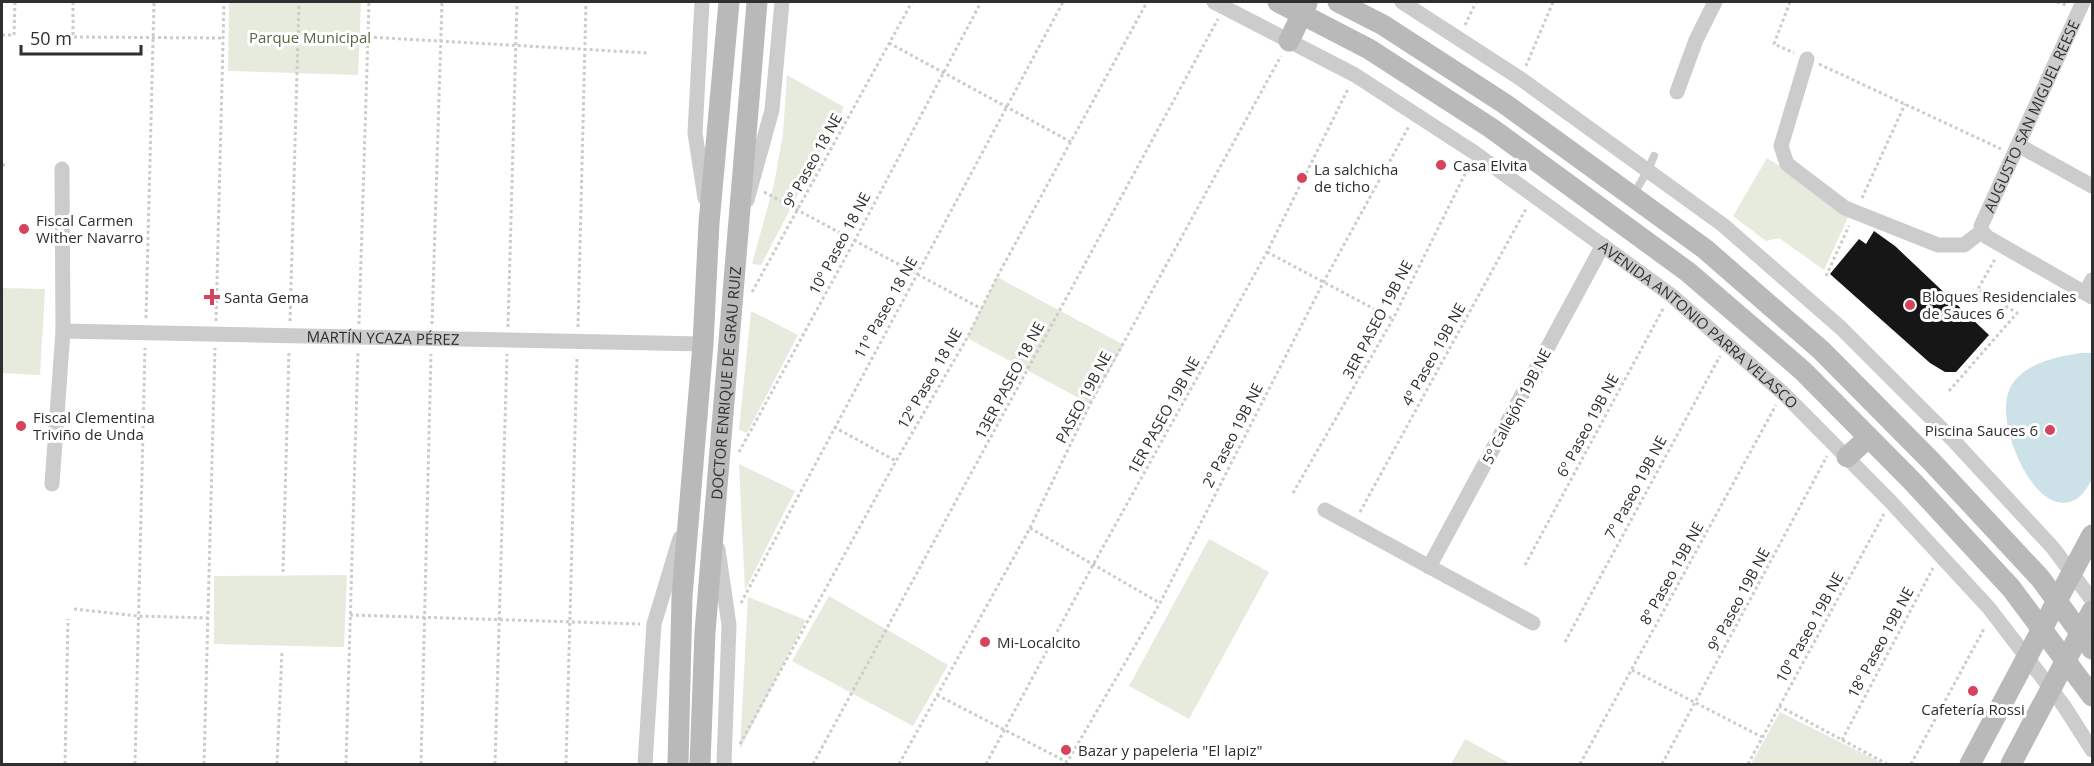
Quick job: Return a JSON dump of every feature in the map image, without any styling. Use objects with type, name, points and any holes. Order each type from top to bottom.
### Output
[{"type":"main road","name":"DOCTOR ENRIQUE DE GRAU RUIZ","points":[[678,765],[682,597],[703,344],[709,223],[729,2]]},
{"type":"main road","name":"DOCTOR ENRIQUE DE GRAU RUIZ","points":[[700,765],[705,632],[757,2]]},
{"type":"main road","name":"AVENIDA ANTONIO PARRA VELASCO","points":[[1278,2],[1305,8],[1491,128],[1688,272],[1803,371],[1912,481],[2011,588],[2092,696]]},
{"type":"main road","points":[[1338,2],[1383,25],[1505,104],[1705,249],[1821,350],[1931,461],[2035,573],[2086,642]]},
{"type":"main road","points":[[1289,41],[1305,8]]},
{"type":"main road","points":[[1840,450],[1868,438]]},
{"type":"main road","points":[[1970,765],[2092,535]]},
{"type":"main road","points":[[2011,765],[2066,661],[2086,642],[2092,611]]},
{"type":"street","points":[[702,2],[694,133],[709,223]]},
{"type":"street","points":[[736,241],[772,110],[782,2]]},
{"type":"street","points":[[1402,2],[1521,79],[1632,161],[1651,163],[1723,225],[1841,328],[1953,440],[2053,548],[2092,600]]},
{"type":"street","points":[[1677,92],[1696,40],[1715,2]]},
{"type":"street","name":"AUGUSTO SAN MIGUEL REESE","points":[[1982,231],[1981,226],[2083,2]]},
{"type":"street","name":"AVENIDA ANTONIO PARRA VELASCO","points":[[1219,4],[1355,75],[1475,153],[1671,295],[1783,393],[1891,502],[1993,612],[2051,689],[2092,750]]},
{"type":"street","points":[[1807,59],[1781,146],[1787,165],[1845,208],[1938,245],[1964,245],[1982,231],[2002,246],[2090,290]]},
{"type":"street","points":[[2016,150],[2092,186]]},
{"type":"street","points":[[52,483],[63,331],[62,169]]},
{"type":"street","name":"5º Callejón 19B NE","points":[[1429,567],[1603,245]]},
{"type":"street","name":"MARTÍN YCAZA PÉREZ","points":[[63,331],[703,344]]},
{"type":"street","points":[[1325,510],[1533,623]]},
{"type":"street","name":"DOCTOR ENRIQUE DE GRAU RUIZ","points":[[645,765],[654,624],[688,512]]},
{"type":"street","points":[[714,524],[729,625],[724,765]]},
{"type":"lane","points":[[1633,196],[1651,163]]},
{"type":"path","points":[[2,35],[14,35],[15,2]]},
{"type":"path","points":[[74,2],[73,37],[223,38]]},
{"type":"path","points":[[135,765],[154,2]]},
{"type":"path","points":[[204,765],[224,2]]},
{"type":"path","points":[[283,572],[299,2]]},
{"type":"path","points":[[346,765],[369,2]]},
{"type":"path","points":[[421,765],[423,617],[442,2]]},
{"type":"path","points":[[495,765],[517,2]]},
{"type":"path","points":[[566,765],[586,2]]},
{"type":"path","name":"9º Paseo 18 NE","points":[[748,299],[912,2]]},
{"type":"path","name":"10º Paseo 18 NE","points":[[738,453],[855,240],[981,2]]},
{"type":"path","name":"11º Paseo 18 NE","points":[[729,625],[1063,2]]},
{"type":"path","name":"12º Paseo 18 NE","points":[[740,744],[896,461],[967,338],[1148,2]]},
{"type":"path","points":[[1459,39],[1476,2]]},
{"type":"path","points":[[1521,79],[1553,2]]},
{"type":"path","points":[[1790,2],[1774,44],[1905,104],[2016,150]]},
{"type":"path","name":"13ER PASEO 18 NE","points":[[813,765],[1219,4]]},
{"type":"path","points":[[368,37],[649,53]]},
{"type":"path","name":"PASEO 19B NE","points":[[899,765],[1030,528],[1090,404],[1289,41]]},
{"type":"path","points":[[889,43],[1071,142]]},
{"type":"path","name":"1ER PASEO 19B NE","points":[[986,765],[1093,565],[1267,252],[1355,75]]},
{"type":"path","points":[[1826,276],[1905,104]]},
{"type":"path","name":"2º Paseo 19B NE","points":[[1067,763],[1160,603],[1323,283],[1415,114]]},
{"type":"path","name":"3ER PASEO 19B NE","points":[[1293,493],[1393,319],[1475,153]]},
{"type":"path","points":[[2,165],[8,165]]},
{"type":"path","points":[[752,186],[982,309]]},
{"type":"path","name":"4º Paseo 19B NE","points":[[1353,525],[1534,195]]},
{"type":"path","points":[[1949,391],[2017,313],[1978,289],[2002,246]]},
{"type":"path","points":[[1267,252],[1393,319]]},
{"type":"path","name":"6º Paseo 19B NE","points":[[1525,565],[1671,295]]},
{"type":"path","name":"7º Paseo 19B NE","points":[[1565,642],[1726,344]]},
{"type":"path","name":"8º Paseo 19B NE","points":[[1580,765],[1783,393]]},
{"type":"path","points":[[834,426],[896,461]]},
{"type":"path","name":"9º Paseo 19B NE","points":[[1662,765],[1840,450]]},
{"type":"path","name":"10º Paseo 19B NE","points":[[1748,765],[1891,502]]},
{"type":"path","points":[[1030,528],[1160,603]]},
{"type":"path","name":"18º Paseo 19B NE","points":[[1842,740],[1940,556]]},
{"type":"path","points":[[74,609],[138,616],[208,618]]},
{"type":"path","points":[[1911,765],[1993,612]]},
{"type":"path","points":[[350,615],[654,624]]},
{"type":"path","points":[[65,765],[68,619]]},
{"type":"path","points":[[277,765],[282,652]]},
{"type":"path","points":[[1632,670],[1762,737]]},
{"type":"path","points":[[937,695],[1067,763]]},
{"type":"path","points":[[1779,706],[1887,765]]},
{"type":"green space","name":"Parque Municipal","points":[[229,2],[361,2],[358,75],[228,71]]},
{"type":"green space","points":[[787,75],[844,107],[761,265],[752,264],[774,184],[783,134]]},
{"type":"green space","points":[[1767,158],[1851,211],[1824,270],[1779,238],[1766,241],[1733,216]]},
{"type":"green space","points":[[997,277],[1124,345],[1090,404],[967,338]]},
{"type":"green space","points":[[2,288],[45,289],[40,375],[2,373]]},
{"type":"green space","points":[[751,311],[798,335],[747,433],[739,430]]},
{"type":"green space","points":[[739,464],[795,491],[745,590]]},
{"type":"green space","points":[[1209,539],[1269,572],[1189,719],[1129,686]]},
{"type":"green space","points":[[347,575],[344,647],[214,644],[214,576]]},
{"type":"green space","points":[[829,596],[948,665],[913,726],[792,661]]},
{"type":"green space","points":[[748,597],[806,620],[740,749]]},
{"type":"green space","points":[[1780,712],[1884,764],[1751,764]]},
{"type":"green space","points":[[1465,739],[1511,764],[1451,764]]},
{"type":"shaded area","name":"Piscina Sauces 6","points":[[2092,353],[2092,479],[2079,497],[2063,503],[2045,496],[2024,470],[2010,435],[2006,401],[2016,379],[2032,367],[2051,359]]},
{"type":"building","name":"Bloques Residenciales de Sauces 6","points":[[1874,231],[1895,246],[1989,335],[1956,372],[1945,372],[1930,363],[1830,274],[1859,239],[1866,244]]},
{"type":"place","name":"Casa Elvita","points":[[1441,165]]},
{"type":"place","name":"La salchicha de ticho","points":[[1302,178]]},
{"type":"place","name":"Fiscal Carmen Wither Navarro","points":[[24,229]]},
{"type":"place","name":"Santa Gema","points":[[212,297]]},
{"type":"place","name":"Bloques Residenciales de Sauces 6","points":[[1910,305]]},
{"type":"place","name":"Fiscal Clementina Triviño de Unda","points":[[21,426]]},
{"type":"place","name":"Piscina Sauces 6","points":[[2050,430]]},
{"type":"place","name":"Mi-Localcito","points":[[985,642]]},
{"type":"place","name":"Cafetería Rossi","points":[[1973,691]]},
{"type":"place","name":"Bazar y papeleria \"El lapiz\"","points":[[1066,750]]}]
